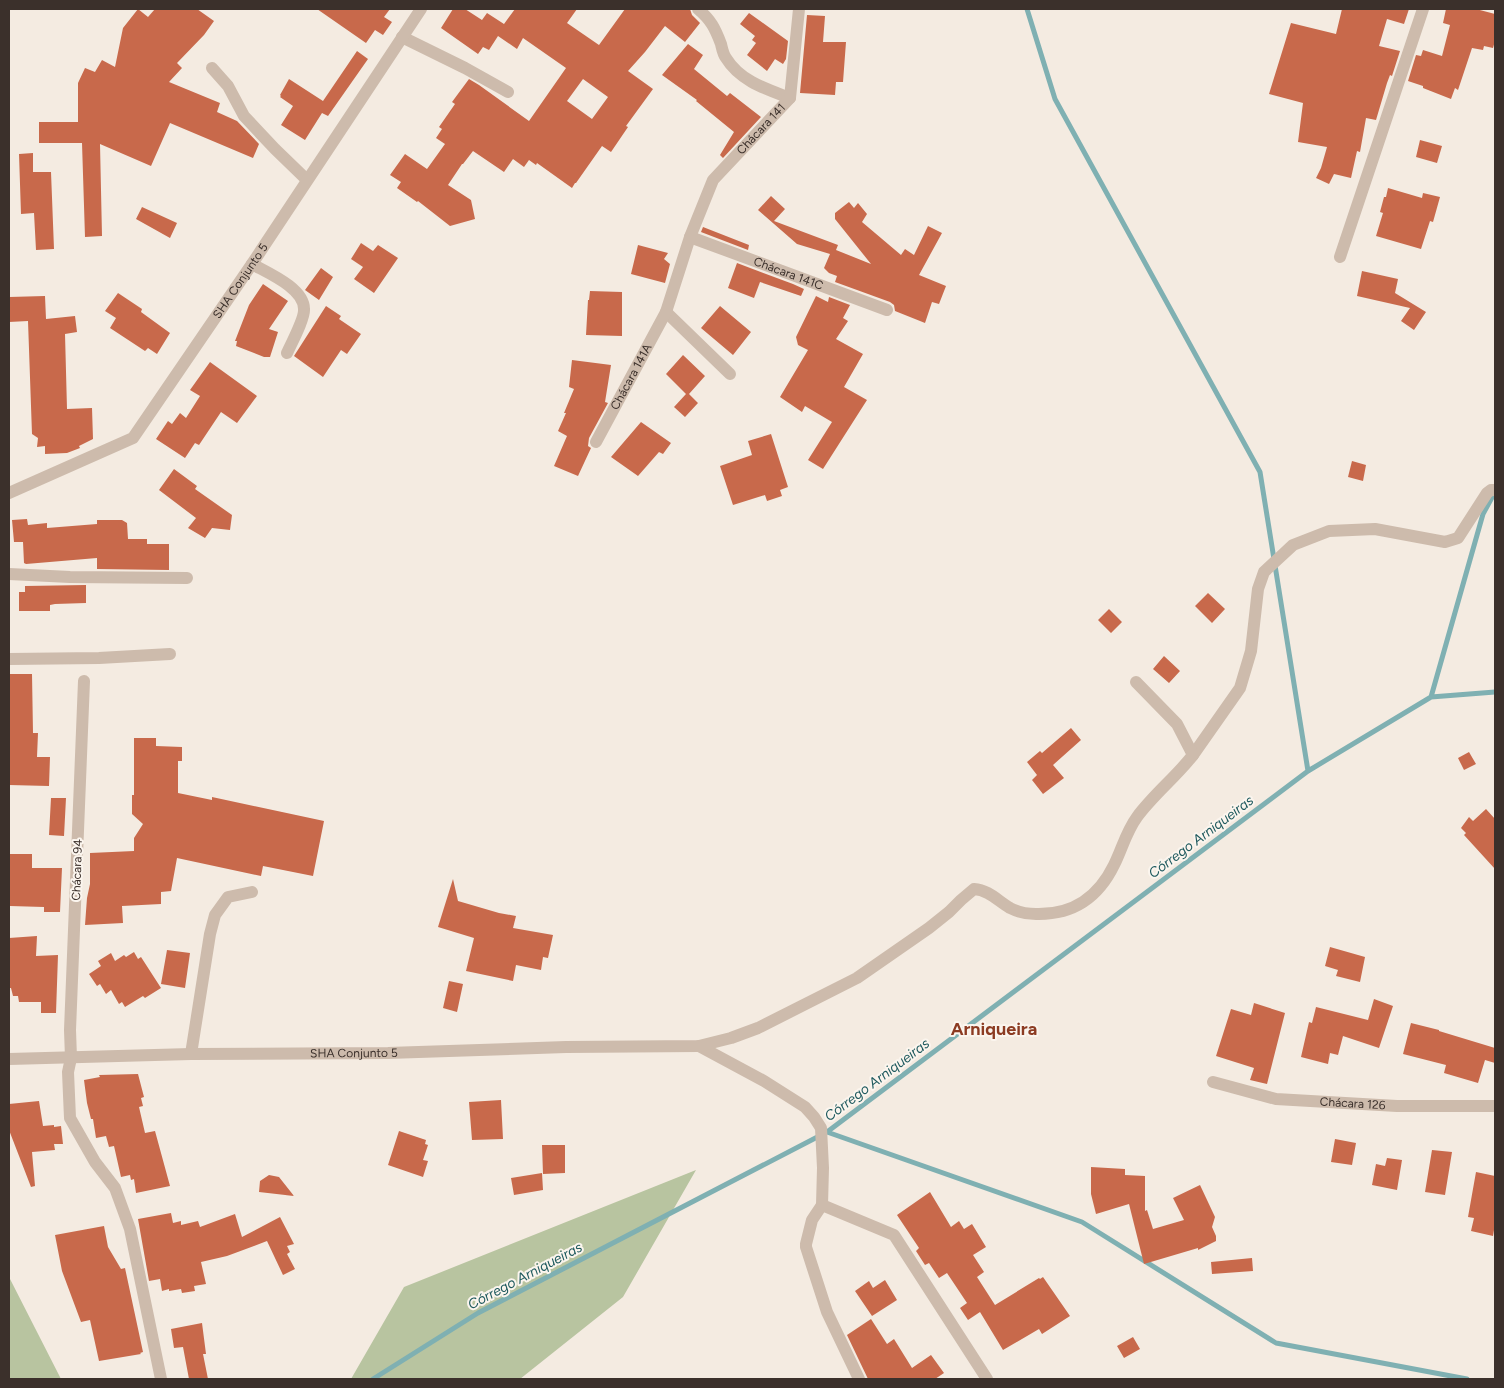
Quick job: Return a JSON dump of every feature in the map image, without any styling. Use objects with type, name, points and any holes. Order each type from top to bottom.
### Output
[{"type":"street","name":"SHA Conjunto 5","points":[[9,493],[133,438],[252,264],[421,9]]},
{"type":"street","points":[[698,9],[709,18],[726,58],[743,76],[754,84],[790,98]]},
{"type":"street","name":"Chácara 141","points":[[690,237],[713,180],[790,98],[799,9]]},
{"type":"street","points":[[1340,257],[1423,9]]},
{"type":"street","points":[[402,37],[508,92]]},
{"type":"street","points":[[212,68],[228,86],[244,116],[274,149],[307,180]]},
{"type":"street","name":"Chácara 141C","points":[[690,237],[887,310]]},
{"type":"street","name":"Chácara 141A","points":[[596,442],[666,312],[690,237]]},
{"type":"street","points":[[252,264],[292,288],[300,296],[304,309],[287,353]]},
{"type":"street","points":[[666,312],[730,374]]},
{"type":"street","points":[[1136,682],[1177,724],[1193,755],[1240,688],[1251,651],[1258,589],[1264,572],[1293,545],[1329,531],[1376,528],[1446,542],[1458,538],[1487,493],[1495,490]]},
{"type":"street","points":[[9,574],[187,578]]},
{"type":"street","points":[[9,659],[100,658],[170,654]]},
{"type":"street","name":"Chácara 94","points":[[84,681],[70,1030],[71,1058],[68,1072],[70,1118],[95,1162],[115,1188],[127,1221],[161,1379]]},
{"type":"street","name":"SHA Conjunto 5","points":[[9,1059],[191,1054],[388,1053],[566,1047],[699,1046],[731,1038],[758,1028],[857,978],[929,928],[974,889],[980,889],[989,893],[1011,908],[1021,912],[1036,914],[1057,912],[1072,908],[1089,900],[1104,884],[1136,818],[1193,755]]},
{"type":"street","points":[[191,1054],[202,977],[215,915],[228,897],[252,892]]},
{"type":"street","points":[[699,1046],[805,1107],[821,1128],[822,1205],[812,1220],[806,1248],[827,1312],[859,1379]]},
{"type":"street","name":"Chácara 126","points":[[1214,1082],[1276,1099],[1397,1106],[1495,1106]]},
{"type":"street","points":[[822,1205],[894,1236],[987,1379]]},
{"type":"green space","points":[[696,1170],[623,1297],[520,1379],[351,1379],[404,1287]]},
{"type":"green space","points":[[9,1277],[61,1379],[9,1379]]},
{"type":"building","points":[[138,9],[148,17],[155,9],[197,9],[214,21],[204,35],[177,63],[182,68],[169,82],[220,103],[217,112],[237,121],[259,144],[253,158],[170,123],[151,166],[100,144],[102,236],[85,237],[82,143],[39,143],[39,122],[78,122],[78,83],[85,68],[95,72],[102,60],[115,67],[123,28]]},
{"type":"building","points":[[317,9],[390,9],[384,17],[392,22],[383,35],[375,30],[366,43]]},
{"type":"building","points":[[453,9],[465,9],[482,20],[487,13],[504,24],[515,9],[577,9],[567,23],[599,45],[625,9],[690,9],[692,15],[700,23],[685,42],[665,26],[628,71],[653,89],[626,126],[628,127],[611,152],[602,146],[572,188],[537,163],[536,165],[529,160],[524,167],[513,159],[504,172],[473,151],[448,185],[471,200],[475,219],[450,226],[418,201],[397,188],[401,182],[390,175],[405,154],[427,169],[445,144],[436,138],[442,129],[439,127],[455,104],[452,102],[469,79],[529,121],[566,68],[523,38],[517,49],[498,36],[489,50],[483,47],[478,54],[441,28]],"holes":[[[583,79],[608,97],[592,119],[567,101]]]},
{"type":"building","points":[[1342,9],[1409,9],[1404,24],[1387,19],[1379,46],[1400,51],[1392,76],[1390,75],[1387,83],[1376,120],[1366,118],[1360,152],[1357,151],[1351,178],[1334,174],[1329,184],[1316,178],[1327,147],[1298,142],[1303,103],[1269,94],[1291,23],[1336,34]]},
{"type":"building","points":[[1446,9],[1476,9],[1495,14],[1495,41],[1493,48],[1484,46],[1483,50],[1472,48],[1458,90],[1455,88],[1451,99],[1408,81],[1416,55],[1421,56],[1423,50],[1442,56],[1450,25],[1443,23]]},
{"type":"building","points":[[749,13],[788,41],[786,59],[783,64],[775,59],[767,71],[747,55],[756,43],[752,40],[755,36],[740,24]]},
{"type":"building","points":[[807,15],[825,16],[823,42],[846,42],[843,82],[836,82],[835,95],[800,93]]},
{"type":"building","points":[[688,44],[703,55],[694,69],[727,96],[730,93],[761,117],[723,158],[720,155],[734,132],[697,100],[662,75]]},
{"type":"building","points":[[357,51],[368,59],[328,116],[322,113],[305,140],[281,125],[293,106],[280,97],[289,79],[323,101]]},
{"type":"building","points":[[1420,140],[1442,146],[1437,163],[1416,157]]},
{"type":"building","points":[[33,153],[33,172],[51,172],[54,249],[36,250],[34,213],[21,214],[19,154]]},
{"type":"building","points":[[1388,188],[1422,198],[1423,193],[1440,197],[1433,222],[1430,221],[1421,249],[1376,236],[1383,213],[1380,212]]},
{"type":"building","points":[[771,196],[785,209],[774,221],[838,245],[836,250],[871,264],[835,219],[835,213],[849,202],[854,208],[858,203],[867,214],[862,222],[901,255],[905,249],[914,255],[928,226],[942,233],[919,275],[946,286],[939,304],[932,302],[925,323],[895,311],[894,305],[890,302],[835,282],[837,276],[829,273],[824,268],[830,254],[797,244],[758,210]]},
{"type":"building","points":[[142,207],[177,223],[170,238],[136,219]]},
{"type":"building","points":[[703,227],[749,245],[748,250],[701,232]]},
{"type":"building","points":[[361,243],[373,251],[378,245],[398,258],[374,293],[354,279],[363,267],[351,259]]},
{"type":"building","points":[[638,245],[668,253],[664,259],[670,264],[665,283],[631,274]]},
{"type":"building","points":[[737,263],[804,289],[801,296],[760,282],[754,298],[728,288]]},
{"type":"building","points":[[321,268],[333,277],[319,300],[305,290]]},
{"type":"building","points":[[1362,271],[1398,279],[1395,293],[1426,312],[1414,330],[1401,321],[1410,308],[1357,296]]},
{"type":"building","points":[[263,284],[288,301],[269,329],[278,332],[270,357],[264,357],[236,346],[237,341],[235,341],[249,305]]},
{"type":"building","points":[[590,291],[622,292],[622,336],[586,335]]},
{"type":"building","points":[[118,293],[142,309],[141,312],[170,333],[157,354],[148,348],[145,351],[110,328],[116,318],[105,311]]},
{"type":"building","points":[[45,296],[46,319],[75,316],[77,332],[65,334],[67,409],[92,408],[93,439],[79,446],[80,448],[67,453],[45,454],[45,446],[37,447],[38,438],[32,434],[28,321],[9,322],[9,297]]},
{"type":"building","points":[[816,296],[828,302],[829,297],[850,305],[843,318],[848,321],[836,339],[863,354],[844,387],[867,400],[823,469],[808,460],[832,422],[805,406],[802,412],[780,397],[808,350],[798,345],[796,337]]},
{"type":"building","points":[[326,306],[341,316],[339,319],[361,334],[347,354],[341,350],[323,377],[294,356]]},
{"type":"building","points":[[720,306],[751,332],[733,355],[701,328]]},
{"type":"building","points":[[683,355],[705,376],[689,394],[698,403],[685,417],[674,407],[686,394],[666,374]]},
{"type":"building","points":[[572,360],[611,365],[605,402],[608,403],[589,438],[588,446],[591,448],[578,476],[554,466],[567,436],[558,431],[574,389],[569,387]]},
{"type":"building","points":[[210,362],[257,396],[237,423],[221,412],[199,445],[195,443],[185,458],[156,439],[168,421],[172,424],[180,413],[186,418],[200,396],[190,390]]},
{"type":"building","points":[[641,422],[671,443],[663,454],[659,452],[638,476],[611,457]]},
{"type":"building","points":[[771,434],[788,487],[780,490],[782,496],[767,501],[765,495],[733,505],[720,466],[752,455],[748,441]]},
{"type":"building","points":[[1352,461],[1366,465],[1363,481],[1348,477]]},
{"type":"building","points":[[174,469],[197,486],[195,489],[232,515],[230,530],[212,528],[205,538],[188,528],[196,518],[159,490]]},
{"type":"building","points":[[27,519],[28,525],[47,523],[47,528],[97,524],[97,520],[122,520],[127,523],[128,539],[147,539],[147,544],[169,544],[169,570],[97,569],[97,558],[26,564],[24,563],[23,542],[14,542],[12,520]]},
{"type":"building","points":[[86,585],[86,603],[50,605],[50,611],[19,611],[19,592],[25,592],[25,586]]},
{"type":"building","points":[[1208,593],[1225,609],[1212,623],[1195,606]]},
{"type":"building","points":[[1109,609],[1122,622],[1111,633],[1098,620]]},
{"type":"building","points":[[1164,656],[1180,671],[1169,683],[1153,669]]},
{"type":"building","points":[[9,674],[32,674],[33,733],[38,733],[37,757],[50,757],[49,786],[9,785]]},
{"type":"building","points":[[1071,728],[1081,740],[1053,765],[1064,778],[1043,794],[1032,780],[1037,775],[1027,762],[1040,751],[1042,753]]},
{"type":"building","points":[[134,738],[156,738],[156,746],[182,747],[182,761],[178,761],[178,793],[212,800],[212,797],[324,821],[313,876],[263,866],[261,876],[177,858],[171,891],[161,892],[161,904],[122,906],[123,923],[85,925],[90,884],[90,853],[134,851],[134,838],[143,824],[132,814]]},
{"type":"building","points":[[1469,752],[1476,764],[1464,770],[1458,758]]},
{"type":"building","points":[[51,798],[66,798],[64,836],[49,835]]},
{"type":"building","points":[[1486,809],[1495,819],[1495,869],[1464,835],[1466,833],[1461,828],[1469,817],[1473,821]]},
{"type":"building","points":[[9,854],[32,854],[32,868],[62,868],[60,912],[44,912],[44,907],[10,906]]},
{"type":"building","points":[[453,879],[458,901],[516,916],[513,928],[553,935],[548,958],[543,957],[541,970],[516,965],[513,981],[466,971],[474,938],[438,927]]},
{"type":"building","points":[[37,936],[36,956],[58,955],[56,1013],[41,1013],[41,1002],[19,1002],[18,996],[13,996],[11,988],[9,988],[9,938]]},
{"type":"building","points":[[1330,947],[1365,957],[1360,982],[1336,976],[1338,970],[1325,966]]},
{"type":"building","points":[[167,950],[190,953],[185,988],[161,984]]},
{"type":"building","points":[[134,952],[138,959],[141,957],[161,988],[125,1007],[122,1002],[119,1004],[111,990],[106,994],[100,984],[97,986],[89,974],[101,966],[98,961],[111,953],[115,961],[124,955],[126,957]]},
{"type":"building","points":[[449,981],[463,984],[457,1012],[443,1008]]},
{"type":"building","points":[[1374,999],[1393,1006],[1379,1048],[1343,1036],[1338,1055],[1330,1053],[1328,1064],[1301,1057],[1309,1022],[1312,1023],[1316,1007],[1368,1020]]},
{"type":"building","points":[[1254,1003],[1285,1013],[1267,1084],[1250,1080],[1254,1068],[1216,1056],[1231,1009],[1251,1015]]},
{"type":"building","points":[[1411,1023],[1495,1048],[1495,1063],[1485,1060],[1478,1083],[1444,1073],[1446,1065],[1403,1054]]},
{"type":"building","points":[[138,1074],[144,1097],[141,1098],[143,1106],[139,1107],[145,1133],[155,1131],[170,1186],[136,1193],[134,1179],[131,1180],[130,1175],[121,1177],[114,1146],[109,1147],[106,1136],[96,1138],[93,1119],[91,1119],[87,1103],[84,1080],[100,1077],[99,1075]]},
{"type":"building","points":[[501,1100],[503,1139],[472,1140],[469,1102]]},
{"type":"building","points":[[39,1101],[43,1126],[61,1126],[63,1144],[54,1144],[55,1150],[32,1152],[35,1186],[31,1187],[9,1130],[9,1104]]},
{"type":"building","points":[[399,1131],[426,1140],[425,1144],[428,1145],[423,1160],[428,1161],[423,1177],[388,1165]]},
{"type":"building","points":[[1335,1139],[1356,1143],[1352,1165],[1331,1162]]},
{"type":"building","points":[[542,1145],[565,1145],[565,1173],[543,1174]]},
{"type":"building","points":[[1432,1150],[1452,1152],[1445,1195],[1425,1192]]},
{"type":"building","points":[[1387,1158],[1402,1160],[1397,1190],[1372,1185],[1376,1164],[1385,1166]]},
{"type":"building","points":[[1091,1167],[1125,1169],[1125,1175],[1145,1176],[1145,1211],[1147,1210],[1153,1229],[1184,1220],[1173,1198],[1200,1185],[1215,1217],[1212,1227],[1216,1241],[1198,1250],[1198,1248],[1144,1264],[1129,1204],[1096,1214],[1091,1194]]},
{"type":"building","points":[[1476,1172],[1495,1176],[1495,1224],[1493,1236],[1471,1231],[1474,1218],[1468,1217]]},
{"type":"building","points":[[542,1173],[543,1190],[514,1195],[511,1178]]},
{"type":"building","points":[[269,1175],[279,1177],[294,1196],[259,1192],[260,1181]]},
{"type":"building","points":[[930,1192],[951,1227],[959,1221],[964,1229],[972,1224],[986,1247],[973,1255],[984,1272],[977,1277],[995,1305],[1043,1277],[1070,1316],[1042,1334],[1039,1329],[1003,1350],[980,1312],[968,1320],[960,1308],[967,1303],[947,1273],[939,1278],[929,1263],[925,1265],[916,1251],[919,1248],[897,1215]]},
{"type":"building","points":[[171,1213],[173,1223],[181,1221],[181,1225],[198,1221],[200,1227],[235,1214],[242,1237],[280,1217],[294,1244],[287,1246],[290,1252],[287,1254],[295,1269],[283,1275],[267,1241],[227,1256],[201,1262],[206,1284],[194,1286],[195,1291],[182,1293],[181,1289],[169,1291],[169,1289],[162,1291],[160,1279],[149,1281],[138,1219]]},
{"type":"building","points":[[104,1226],[108,1247],[121,1269],[125,1268],[143,1352],[141,1354],[99,1361],[90,1320],[81,1322],[62,1271],[55,1235]]},
{"type":"building","points":[[1252,1258],[1253,1271],[1212,1274],[1211,1262]]},
{"type":"building","points":[[885,1280],[897,1300],[872,1316],[855,1291],[869,1281],[873,1288]]},
{"type":"building","points":[[871,1319],[887,1344],[894,1339],[912,1368],[931,1355],[944,1373],[935,1379],[868,1379],[847,1335]]},
{"type":"building","points":[[202,1323],[206,1354],[203,1354],[208,1379],[189,1379],[183,1347],[174,1348],[171,1329]]},
{"type":"building","points":[[1133,1337],[1140,1349],[1124,1358],[1117,1346]]},
{"type":"waterway","points":[[1027,9],[1055,99],[1260,472],[1308,771]]},
{"type":"waterway","points":[[1431,697],[1483,514],[1495,492]]},
{"type":"waterway","name":"Córrego Arniqueiras","points":[[373,1379],[478,1313],[827,1132],[1308,771],[1431,697],[1495,692]]},
{"type":"waterway","points":[[827,1132],[1082,1222],[1276,1343],[1467,1379]]},
{"type":"district","name":"Arniqueira","points":[[994,1029]]}]
